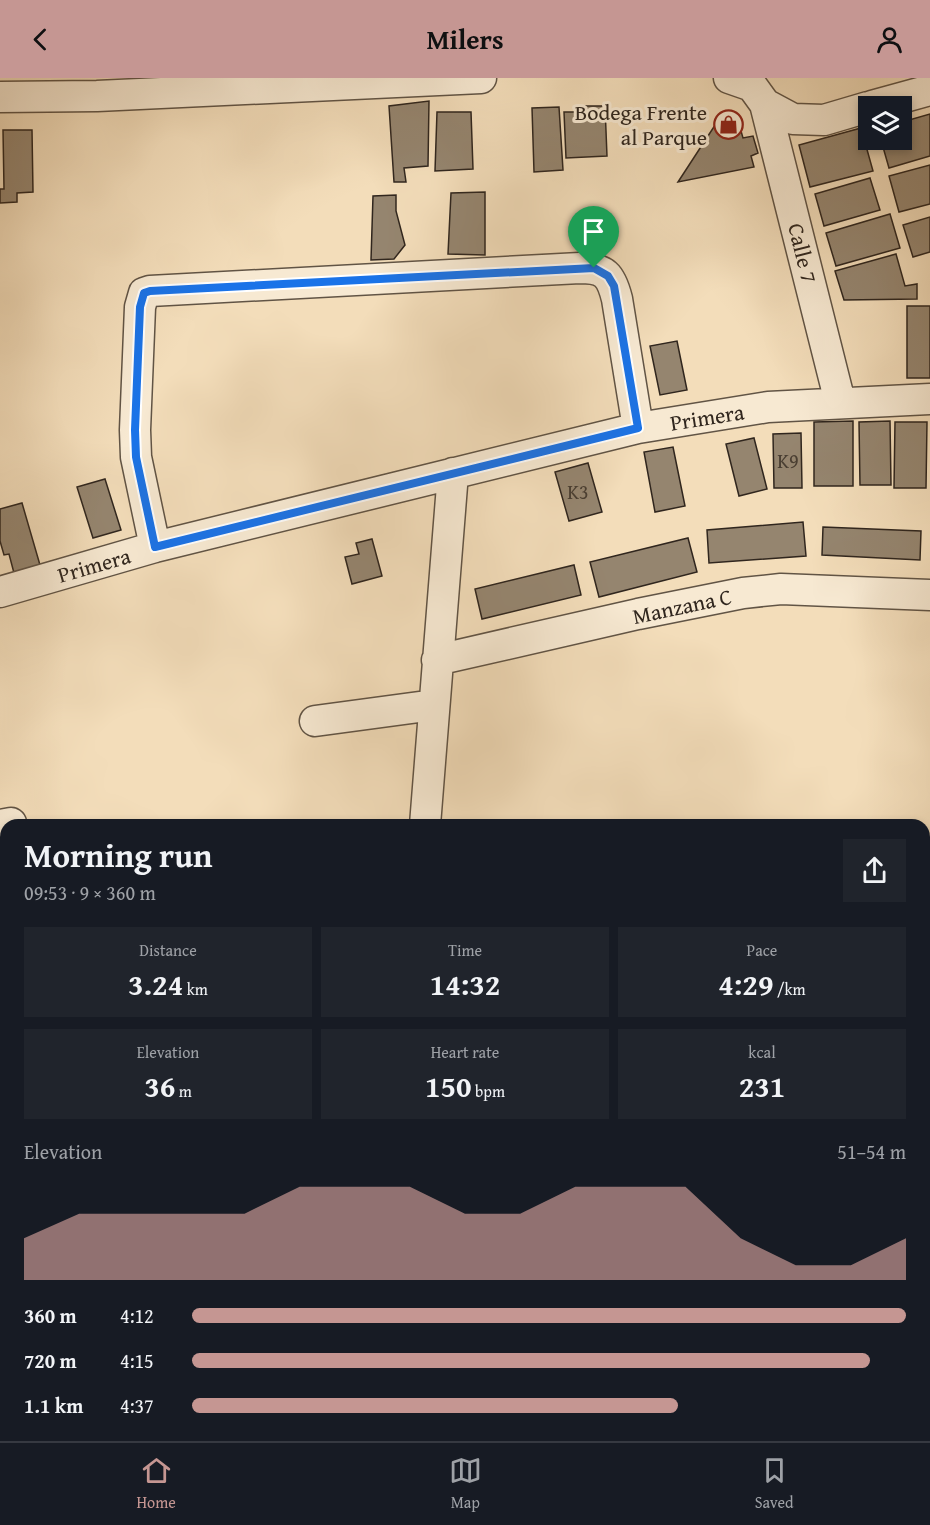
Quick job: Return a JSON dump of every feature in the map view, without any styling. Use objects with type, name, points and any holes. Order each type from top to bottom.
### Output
[{"type":"street","points":[[0,98],[97,87],[481,78]]},
{"type":"street","points":[[729,78],[752,86],[765,104],[793,119],[824,120],[858,110]]},
{"type":"street","points":[[909,96],[930,90]]},
{"type":"street","name":"Calle 7","points":[[765,104],[840,402]]},
{"type":"street","points":[[155,547],[135,448],[140,307],[143,296],[147,292],[580,268],[599,269],[611,281],[617,299],[638,428]]},
{"type":"street","name":"Primera","points":[[0,592],[155,547],[638,428],[768,407],[930,399]]},
{"type":"street","points":[[424,819],[453,473]]},
{"type":"street","name":"Manzana C","points":[[437,660],[628,616],[760,590],[930,595]]},
{"type":"street","points":[[315,721],[434,705]]},
{"type":"building","points":[[429,101],[428,166],[404,168],[406,182],[394,182],[389,106]]},
{"type":"building","points":[[575,106],[605,106],[607,156],[566,158],[564,112],[575,112]]},
{"type":"building","points":[[559,107],[563,170],[534,172],[532,108]]},
{"type":"building","points":[[437,112],[471,112],[473,169],[435,171]]},
{"type":"building","points":[[930,114],[930,156],[889,168],[884,150],[912,150],[912,119]]},
{"type":"building","points":[[721,116],[739,124],[743,138],[753,136],[758,153],[751,156],[754,167],[678,182]]},
{"type":"building","points":[[858,129],[858,150],[867,150],[873,171],[810,187],[799,145]]},
{"type":"building","points":[[3,130],[32,130],[33,192],[17,193],[17,202],[0,203],[0,189],[4,189]]},
{"type":"building","points":[[930,165],[930,204],[899,212],[889,176]]},
{"type":"building","points":[[870,178],[880,210],[824,226],[815,194]]},
{"type":"building","points":[[485,192],[485,255],[448,254],[451,193]]},
{"type":"building","points":[[396,195],[396,211],[405,245],[394,259],[371,260],[373,196]]},
{"type":"building","points":[[890,214],[900,248],[836,266],[826,233]]},
{"type":"building","points":[[930,217],[930,252],[913,257],[903,225]]},
{"type":"building","points":[[896,254],[905,286],[917,284],[917,299],[844,300],[835,271]]},
{"type":"building","points":[[907,306],[930,306],[930,378],[907,378]]},
{"type":"building","points":[[677,341],[687,390],[660,395],[650,346]]},
{"type":"building","points":[[853,421],[853,486],[814,486],[814,422]]},
{"type":"building","points":[[890,421],[891,485],[860,485],[859,422]]},
{"type":"building","points":[[895,422],[927,422],[926,488],[894,488]]},
{"type":"building","points":[[801,433],[802,488],[774,488],[773,434]]},
{"type":"building","points":[[754,438],[767,489],[739,496],[726,444]]},
{"type":"building","points":[[673,447],[685,506],[655,512],[644,452]]},
{"type":"building","points":[[588,463],[602,512],[569,521],[555,472]]},
{"type":"building","points":[[105,479],[121,530],[93,538],[77,487]]},
{"type":"building","points":[[22,503],[40,565],[14,573],[9,554],[4,555],[0,541],[0,509]]},
{"type":"building","points":[[803,522],[806,556],[709,563],[707,530]]},
{"type":"building","points":[[823,527],[921,531],[920,560],[822,555]]},
{"type":"building","points":[[688,538],[697,572],[599,597],[590,562]]},
{"type":"building","points":[[372,539],[382,576],[352,584],[345,557],[359,554],[356,543]]},
{"type":"building","points":[[574,565],[581,595],[482,619],[475,589]]},
{"type":"place","name":"Bodega Frente al Parque","points":[[728,125]]},
{"type":"route","points":[[594,268],[608,276],[614,286],[638,428],[155,547],[135,448],[140,307],[144,293],[594,268]]}]
